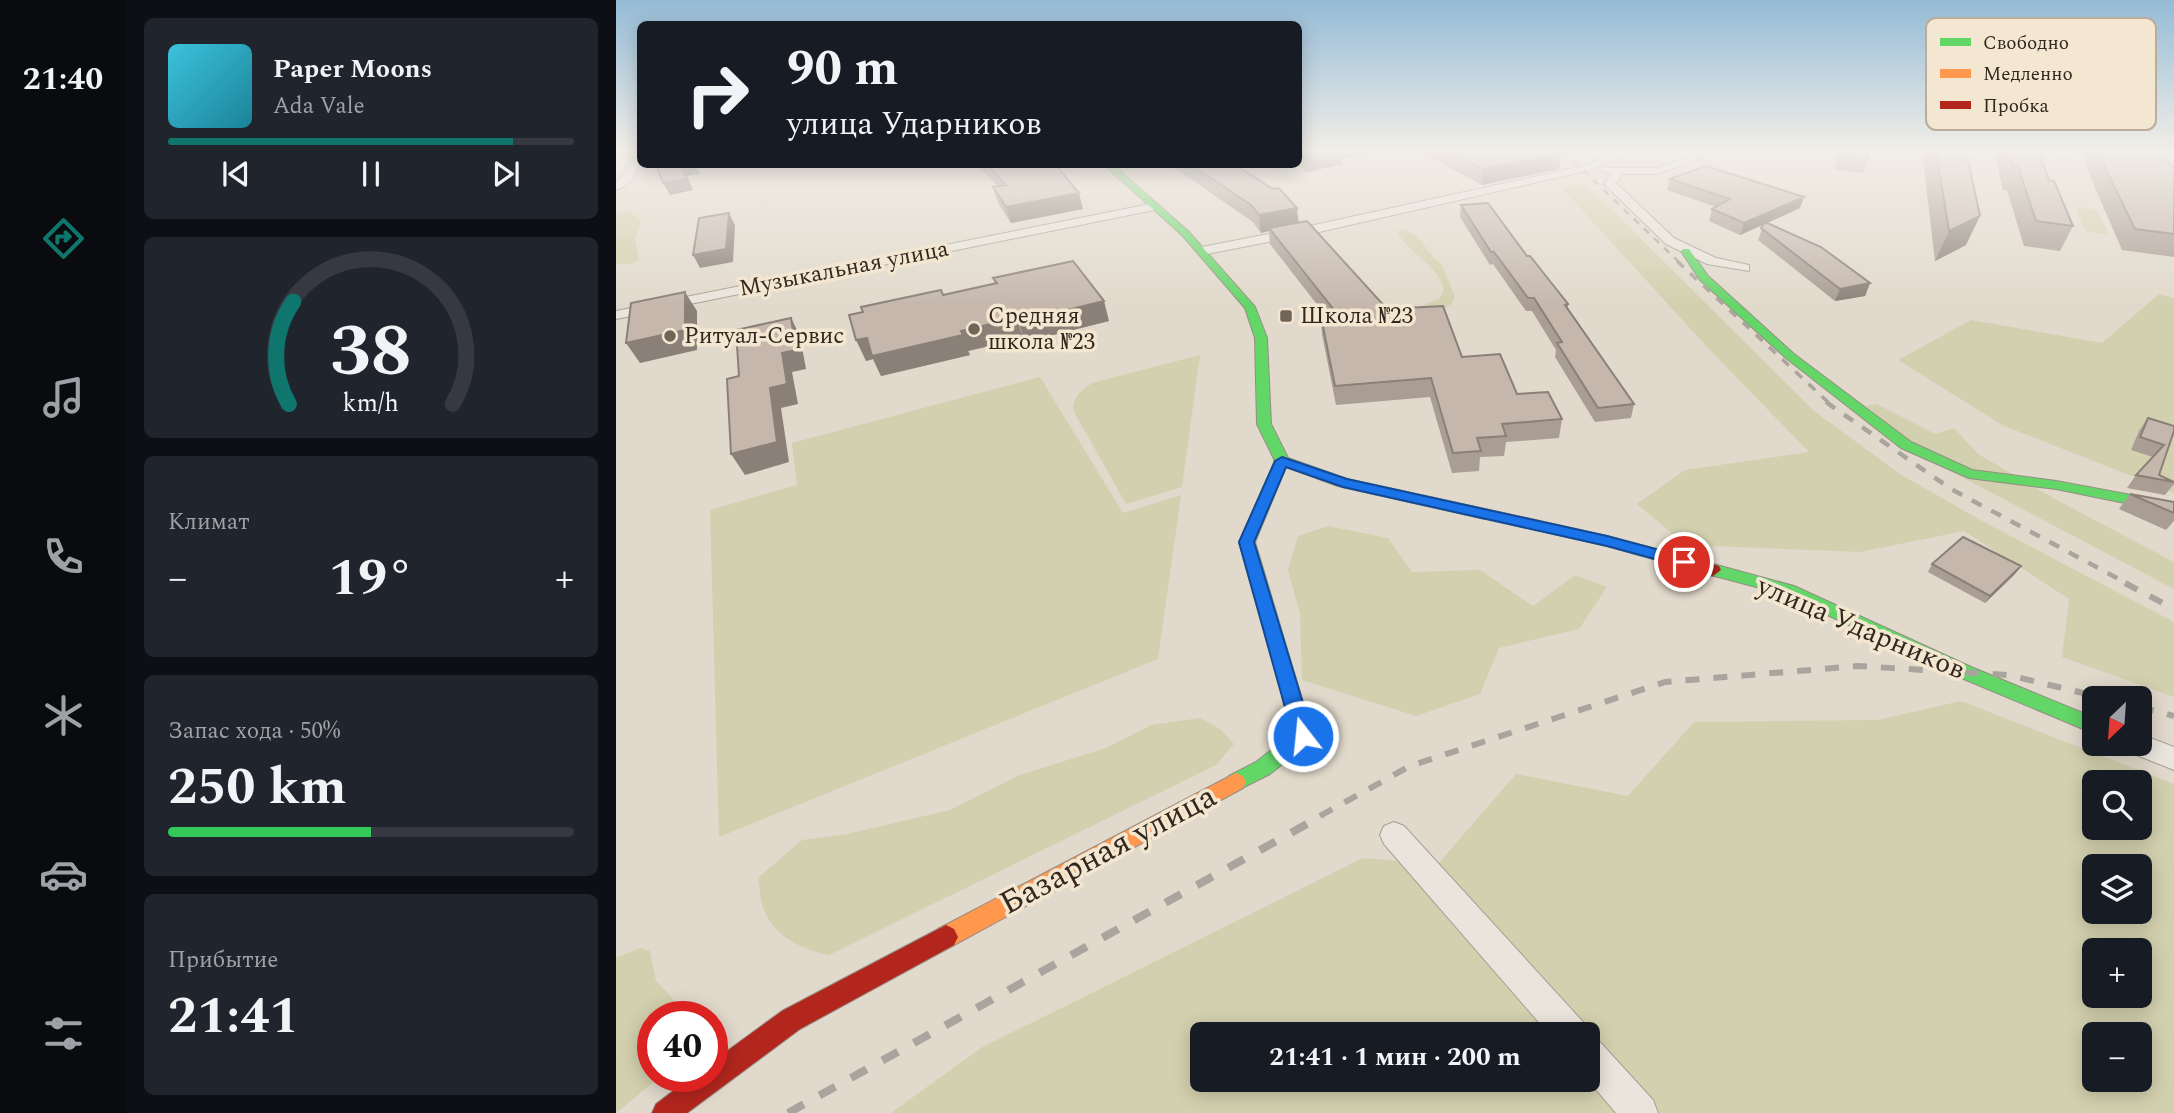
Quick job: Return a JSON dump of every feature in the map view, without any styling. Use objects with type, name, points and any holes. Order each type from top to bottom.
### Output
[{"type":"street","points":[[1150,203],[1202,251],[1250,307],[1261,338],[1264,424],[1282,461]]},
{"type":"street","points":[[1202,251],[1431,203]]},
{"type":"street","points":[[1629,203],[1670,241],[1686,251],[1712,261],[1744,268]]},
{"type":"street","name":"Музыкальная улица","points":[[616,315],[1155,207]]},
{"type":"street","points":[[1686,251],[1704,278],[1790,356],[1906,445],[1969,474],[2056,485],[2174,508]]},
{"type":"street","name":"улица Ударников","points":[[1282,461],[1343,483],[1607,541],[1788,590],[1965,672],[2082,721]]},
{"type":"street","name":"Базарная улица","points":[[665,1113],[791,1020],[1263,768],[1303,736],[1247,542],[1282,461]]},
{"type":"street","points":[[2152,750],[2174,759]]},
{"type":"street","points":[[1394,835],[1560,1022]]},
{"type":"street","points":[[1600,1068],[1640,1113]]},
{"type":"shaded area","points":[[1576,203],[1605,203],[1814,411],[1900,474],[1982,521],[2174,622],[2174,697],[2152,689],[2152,686],[2143,686],[2062,657],[2069,599],[1964,531],[1860,552],[1686,545],[1637,504],[1685,470],[1809,452],[1708,348]]},
{"type":"shaded area","points":[[2075,207],[2097,210],[2109,235],[2085,231]]},
{"type":"shaded area","points":[[630,212],[641,220],[635,240],[639,260],[631,264],[616,264],[616,213]]},
{"type":"shaded area","points":[[1402,229],[1416,235],[1442,265],[1455,297],[1452,303],[1438,313],[1419,307],[1439,299],[1444,291],[1436,274],[1402,240],[1397,232]]},
{"type":"shaded area","points":[[2159,294],[2174,298],[2174,493],[2002,425],[1898,360],[1971,320],[2102,343]]},
{"type":"shaded area","points":[[1200,355],[1182,487],[1126,504],[1073,410],[1076,398],[1092,383]]},
{"type":"shaded area","points":[[1040,377],[1123,513],[1181,495],[1158,659],[719,837],[710,510],[797,485],[792,443]]},
{"type":"shaded area","points":[[1877,404],[1935,434],[1954,428],[1978,454],[2055,499],[2174,562],[2174,589],[1939,465],[1866,406]]},
{"type":"shaded area","points":[[1328,526],[1388,538],[1412,572],[1480,570],[1533,606],[1575,575],[1607,587],[1579,629],[1499,648],[1480,694],[1416,716],[1302,680],[1300,614],[1288,570],[1298,536]]},
{"type":"shaded area","points":[[1961,701],[2082,748],[2082,756],[2102,756],[2138,770],[2082,770],[2082,840],[2152,840],[2152,775],[2174,784],[2174,1113],[891,1113],[981,1048],[1363,858],[1438,864],[1516,774],[1628,796],[1694,722],[1878,720]]},
{"type":"shaded area","points":[[1200,718],[1220,729],[1234,744],[1216,765],[829,955],[810,950],[782,935],[764,910],[758,878],[802,840],[847,834],[950,810],[1020,775],[1106,748],[1151,725]]},
{"type":"shaded area","points":[[640,948],[650,951],[656,981],[675,1001],[637,1001],[637,1092],[642,1092],[616,1113],[616,958]]},
{"type":"building","points":[[1003,203],[1027,203],[1006,207]]},
{"type":"building","points":[[1248,203],[1292,203],[1297,208],[1259,215]]},
{"type":"building","points":[[1488,203],[1527,256],[1530,256],[1568,304],[1565,305],[1634,404],[1598,408],[1557,343],[1562,342],[1534,298],[1528,298],[1494,252],[1491,252],[1461,205]]},
{"type":"building","points":[[1723,203],[1790,203],[1744,223],[1712,209]]},
{"type":"building","points":[[1944,203],[1977,203],[1980,216],[1949,231]]},
{"type":"building","points":[[2030,203],[2063,203],[2073,226],[2036,221]]},
{"type":"building","points":[[2122,203],[2174,203],[2174,234],[2135,229]]},
{"type":"building","points":[[729,213],[726,249],[693,255],[699,218]]},
{"type":"building","points":[[1307,221],[1387,309],[1443,306],[1462,357],[1500,354],[1517,394],[1548,392],[1562,419],[1502,424],[1506,436],[1477,438],[1481,451],[1453,453],[1431,378],[1335,386],[1321,317],[1338,315],[1269,228]]},
{"type":"building","points":[[1765,222],[1821,247],[1870,283],[1840,289],[1761,228]]},
{"type":"building","points":[[1073,261],[1104,301],[1019,322],[1016,318],[961,331],[963,335],[872,356],[867,338],[856,340],[849,315],[863,312],[861,307],[941,290],[943,295],[997,283],[993,278]]},
{"type":"building","points":[[685,292],[685,330],[626,343],[631,303]]},
{"type":"building","points":[[791,318],[796,350],[782,353],[787,384],[770,388],[777,442],[731,454],[727,379],[739,376],[736,330]]},
{"type":"building","points":[[2148,418],[2174,426],[2159,475],[2174,482],[2136,475],[2164,445],[2140,437]]},
{"type":"building","points":[[2130,494],[2174,502],[2174,513]]},
{"type":"building","points":[[1963,537],[2021,566],[1990,596],[1932,564]]},
{"type":"railway","points":[[1617,203],[1679,262]]},
{"type":"railway","points":[[1677,261],[1829,403]]},
{"type":"railway","points":[[1826,402],[1951,489],[2128,584]]},
{"type":"railway","points":[[2125,583],[2174,609]]},
{"type":"railway","points":[[1320,816],[1410,766],[1665,682],[1858,666],[2008,675],[2082,693]]},
{"type":"railway","points":[[2152,710],[2174,716]]},
{"type":"railway","points":[[788,1113],[1323,815]]},
{"type":"traffic: fast","points":[[1151,203],[1185,233],[1250,307],[1261,338],[1264,424],[1282,461],[1343,483],[1485,514]]},
{"type":"traffic: fast","points":[[1686,251],[1704,278],[1790,356],[1906,445],[1969,474],[2056,485],[2174,508]]},
{"type":"traffic: fast","points":[[1236,782],[1263,768],[1303,736],[1247,542],[1282,461]]},
{"type":"traffic: fast","points":[[1713,570],[1788,590],[1965,672],[2082,721]]},
{"type":"traffic: slow","points":[[946,937],[1236,782]]},
{"type":"traffic: jam","points":[[1485,514],[1607,541],[1713,570]]},
{"type":"traffic: jam","points":[[665,1113],[791,1020],[946,937]]},
{"type":"place","name":"Школа №23","points":[[1286,316]]},
{"type":"place","name":"Средняя школа №23","points":[[974,329]]},
{"type":"place","name":"Ритуал-Сервис","points":[[670,336]]},
{"type":"route","points":[[1303,736],[1247,542],[1282,461],[1343,483],[1607,541],[1684,562]]}]
